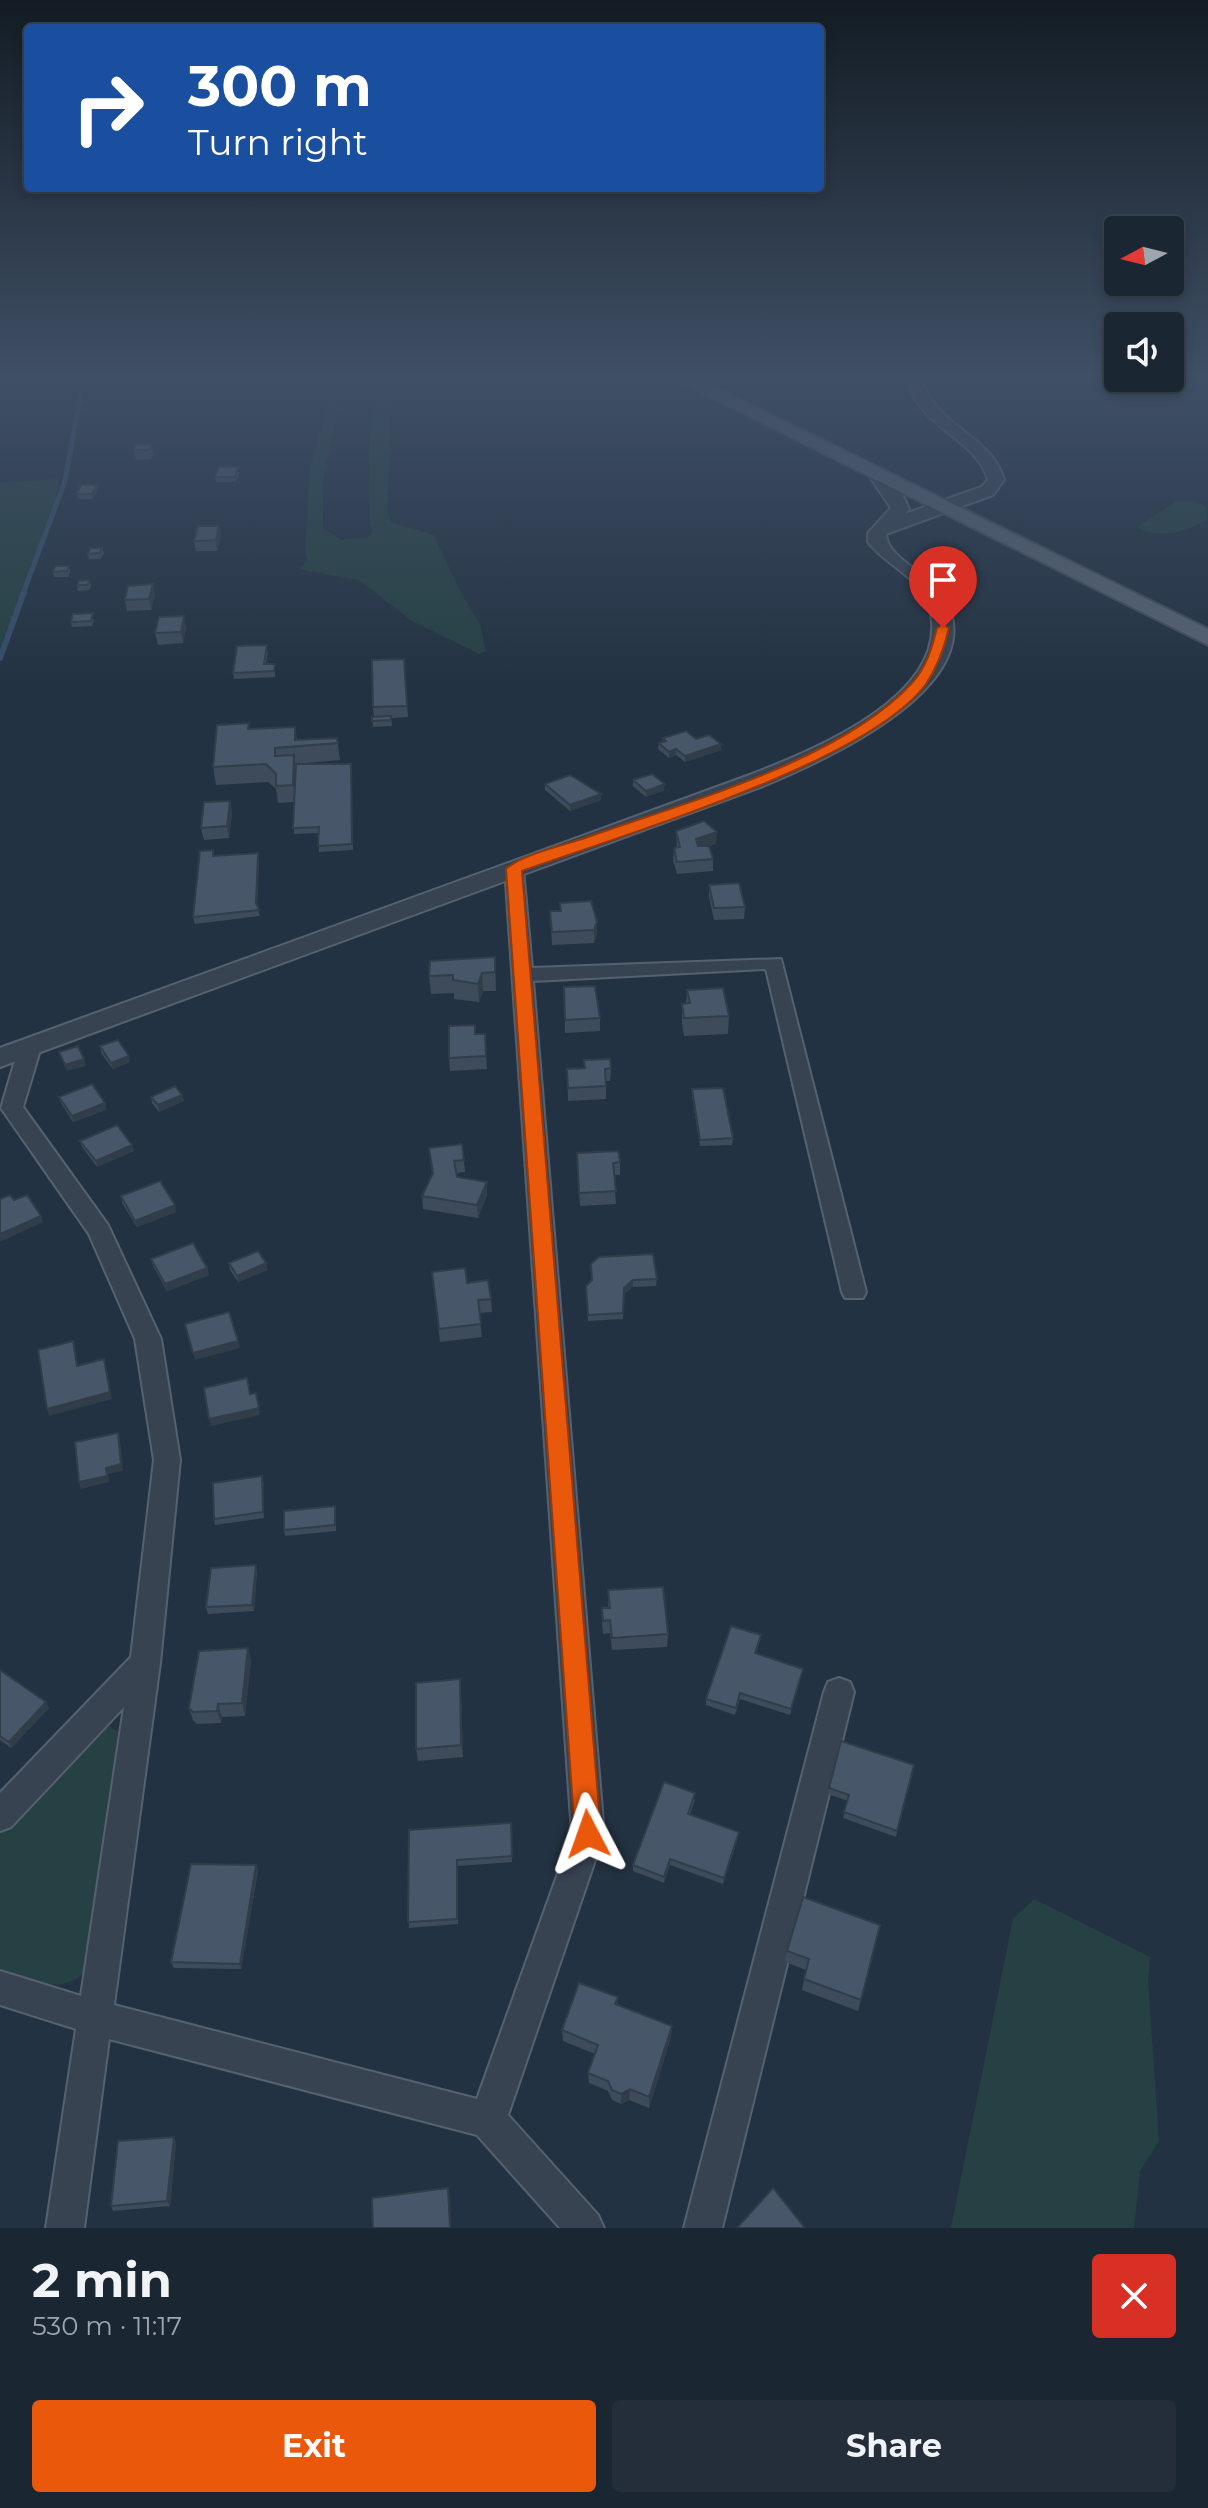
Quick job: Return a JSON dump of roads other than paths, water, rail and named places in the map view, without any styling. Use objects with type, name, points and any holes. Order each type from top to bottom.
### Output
[{"type":"main road","points":[[884,478],[1208,638]]},
{"type":"street","points":[[0,1058],[794,766],[867,727],[905,698],[919,683],[936,655],[943,628],[930,590],[877,542],[882,528],[898,513],[899,506],[879,478]]},
{"type":"street","points":[[996,478],[979,509],[1005,538]]},
{"type":"street","points":[[882,528],[987,491]]},
{"type":"street","points":[[915,494],[987,491]]},
{"type":"street","points":[[882,528],[918,520],[966,519]]},
{"type":"street","points":[[488,2120],[588,1834],[514,869]]},
{"type":"street","points":[[523,975],[774,963],[854,1292]]},
{"type":"street","points":[[30,1047],[6,1107],[100,1231],[148,1339],[167,1460],[145,1663],[65,2228]]},
{"type":"street","points":[[0,1816],[145,1663]]},
{"type":"street","points":[[703,2228],[839,1692]]},
{"type":"street","points":[[0,1988],[97,2018],[488,2120],[585,2228]]},
{"type":"waterway","points":[[23,594],[66,478]]},
{"type":"waterway","points":[[0,658],[24,592]]}]
